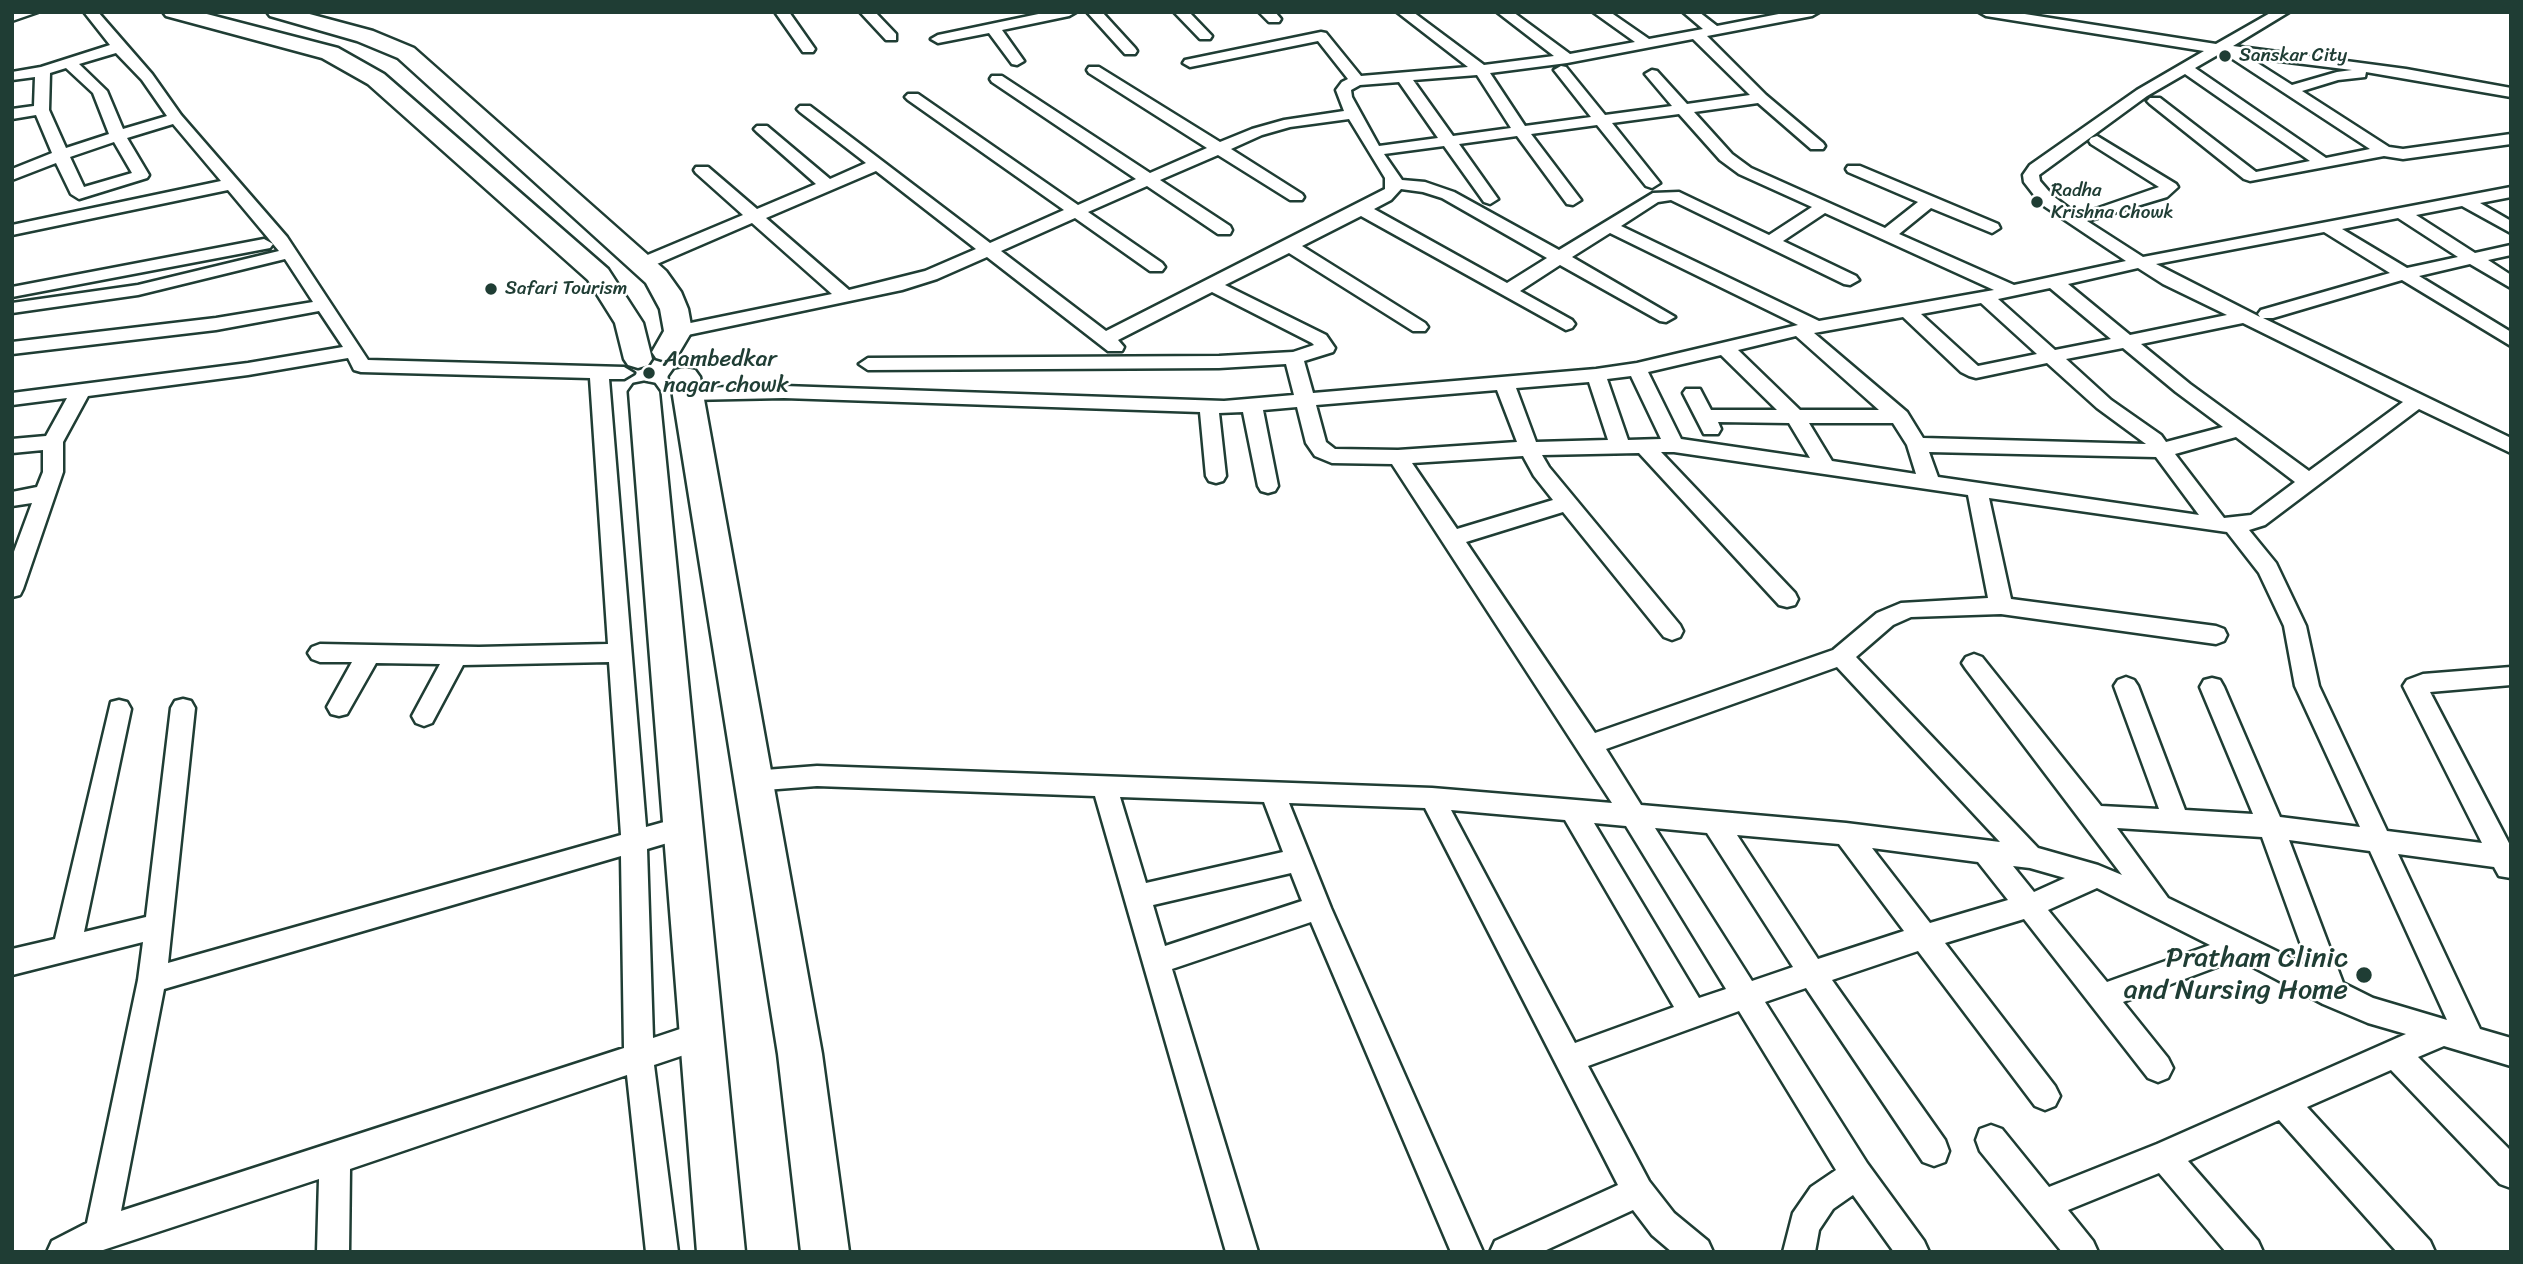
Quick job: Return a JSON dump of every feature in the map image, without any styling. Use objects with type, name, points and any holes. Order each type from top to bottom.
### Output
[{"type":"highway","points":[[173,12],[330,53],[376,79],[598,275],[629,323],[626,374],[682,828],[721,1252]]},
{"type":"highway","points":[[277,12],[365,36],[406,53],[644,263],[667,292],[674,310],[680,363],[800,1054],[825,1252]]},
{"type":"highway","points":[[626,374],[672,386],[680,363]]},
{"type":"street","points":[[12,17],[31,12]]},
{"type":"street","points":[[92,12],[147,78],[176,118],[285,247],[355,351],[361,366],[626,374],[622,653],[635,841],[639,1057],[662,1252]]},
{"type":"street","points":[[782,12],[808,49]]},
{"type":"street","points":[[867,12],[891,37]]},
{"type":"street","points":[[938,39],[1039,15],[1069,12]]},
{"type":"street","points":[[1094,12],[1129,51]]},
{"type":"street","points":[[1181,12],[1205,36]]},
{"type":"street","points":[[1404,12],[1481,70],[1521,131],[1573,200]]},
{"type":"street","points":[[1504,12],[1564,64],[1602,121],[1652,183]]},
{"type":"street","points":[[1600,12],[1649,45]]},
{"type":"street","points":[[1690,12],[1716,32]]},
{"type":"street","points":[[1395,184],[1374,151],[1343,90],[1357,80],[1564,64],[1788,14],[1812,12]]},
{"type":"street","points":[[1986,12],[2133,37],[2374,68],[2511,93]]},
{"type":"street","points":[[2228,50],[2283,12]]},
{"type":"street","points":[[2300,12],[2190,71],[2061,150],[2031,175],[2032,183],[2047,200],[2245,317],[2511,446]]},
{"type":"street","points":[[1309,22],[1357,80]]},
{"type":"street","points":[[992,28],[1017,61]]},
{"type":"street","points":[[1697,35],[1761,98],[1817,146]]},
{"type":"street","points":[[1190,63],[1321,36]]},
{"type":"street","points":[[12,76],[43,71],[119,47]]},
{"type":"street","points":[[2228,50],[2384,151]]},
{"type":"street","points":[[43,71],[41,110],[79,194],[141,175],[118,136],[100,91],[69,63]]},
{"type":"street","points":[[2291,90],[2337,76],[2373,71],[2374,68]]},
{"type":"street","points":[[1094,70],[1296,197]]},
{"type":"street","points":[[2190,71],[2155,101],[2053,173],[2050,179],[2051,187],[2148,261],[2267,314],[2511,432]]},
{"type":"street","points":[[2190,71],[2323,163]]},
{"type":"street","points":[[1652,74],[1737,165],[2012,291]]},
{"type":"street","points":[[1402,76],[1490,199]]},
{"type":"street","points":[[997,79],[1224,230]]},
{"type":"street","points":[[913,97],[1156,267]]},
{"type":"street","points":[[1374,151],[1761,98]]},
{"type":"street","points":[[2155,101],[2255,176],[2384,151],[2403,154],[2511,139]]},
{"type":"street","points":[[805,109],[1105,339],[1132,364]]},
{"type":"street","points":[[12,114],[41,110]]},
{"type":"street","points":[[680,363],[845,296],[931,275],[1273,126],[1354,114]]},
{"type":"street","points":[[12,175],[61,155],[176,118]]},
{"type":"street","points":[[762,129],[827,185]]},
{"type":"street","points":[[2090,217],[2161,194],[2169,187],[2097,141]]},
{"type":"street","points":[[644,263],[876,165]]},
{"type":"street","points":[[1854,169],[1992,228]]},
{"type":"street","points":[[702,170],[845,296]]},
{"type":"street","points":[[12,230],[232,184]]},
{"type":"street","points":[[1105,339],[1385,197],[1395,184]]},
{"type":"street","points":[[1395,184],[1425,187],[1448,195],[1666,317]]},
{"type":"street","points":[[680,363],[772,392],[1209,407],[1305,402],[1505,384],[1637,369],[1808,329],[2511,192]]},
{"type":"street","points":[[1507,291],[1653,198],[1673,195],[1850,280]]},
{"type":"street","points":[[1887,235],[1930,201]]},
{"type":"street","points":[[2465,201],[2511,228]]},
{"type":"street","points":[[1772,241],[1823,206]]},
{"type":"street","points":[[1362,209],[1566,324]]},
{"type":"street","points":[[2401,213],[2511,283]]},
{"type":"street","points":[[1609,226],[1808,329],[1900,417],[1917,445],[1930,484]]},
{"type":"street","points":[[2327,227],[2511,340]]},
{"type":"street","points":[[1289,245],[1419,327]]},
{"type":"street","points":[[12,292],[285,247]]},
{"type":"street","points":[[12,307],[138,290],[285,247]]},
{"type":"street","points":[[2267,314],[2404,274],[2511,250]]},
{"type":"street","points":[[2053,281],[2237,430],[2310,482]]},
{"type":"street","points":[[867,364],[1132,364],[1294,358],[1322,352],[1326,348],[1324,342],[1211,285]]},
{"type":"street","points":[[1985,296],[2050,359],[2104,404],[2146,433],[2268,569],[2295,626],[2307,686],[2471,1041]]},
{"type":"street","points":[[12,348],[215,324],[324,305]]},
{"type":"street","points":[[1907,311],[1968,368],[1976,372],[2245,317]]},
{"type":"street","points":[[1725,348],[1795,416],[1825,466]]},
{"type":"street","points":[[12,399],[248,369],[355,351]]},
{"type":"street","points":[[1294,358],[1316,443],[1322,451],[1332,456],[1398,457],[1620,445],[1674,445],[2226,525],[2258,520],[2417,401]]},
{"type":"street","points":[[1637,369],[1674,445]]},
{"type":"street","points":[[1596,375],[1620,445]]},
{"type":"street","points":[[1505,384],[1529,449],[1541,471],[1672,631]]},
{"type":"street","points":[[12,589],[20,547],[53,472],[53,442],[81,390]]},
{"type":"street","points":[[1693,393],[1720,451]]},
{"type":"street","points":[[1252,406],[1268,486]]},
{"type":"street","points":[[1209,407],[1216,476]]},
{"type":"street","points":[[1705,416],[1900,417]]},
{"type":"street","points":[[1917,445],[2161,450],[2237,430]]},
{"type":"street","points":[[12,446],[53,442]]},
{"type":"street","points":[[1643,445],[1787,599]]},
{"type":"street","points":[[1398,457],[1590,745],[1744,998],[1856,1174],[1913,1252]]},
{"type":"street","points":[[1977,491],[2001,606]]},
{"type":"street","points":[[12,499],[46,493]]},
{"type":"street","points":[[1452,538],[1567,503]]},
{"type":"street","points":[[1590,745],[1841,656],[1885,619],[1909,609],[2001,606],[2216,635]]},
{"type":"street","points":[[320,653],[622,653]]},
{"type":"street","points":[[339,707],[369,654]]},
{"type":"street","points":[[424,716],[457,655]]},
{"type":"street","points":[[1841,656],[2030,857]]},
{"type":"street","points":[[1974,663],[2094,816],[2160,907]]},
{"type":"street","points":[[2508,863],[2415,687],[2423,683],[2511,676]]},
{"type":"street","points":[[2126,686],[2176,820]]},
{"type":"street","points":[[2211,687],[2271,827],[2333,995]]},
{"type":"street","points":[[102,1233],[152,981],[183,708]]},
{"type":"street","points":[[67,948],[119,709]]},
{"type":"street","points":[[752,780],[817,776],[1432,798],[1716,825],[1846,834],[2030,857],[2098,876],[2333,995],[2368,1010],[2507,1053]]},
{"type":"street","points":[[1104,785],[1154,962],[1242,1252]]},
{"type":"street","points":[[1272,791],[1318,908],[1467,1252]]},
{"type":"street","points":[[1432,798],[1638,1192],[1663,1224],[1697,1252]]},
{"type":"street","points":[[1573,811],[1693,1013]]},
{"type":"street","points":[[2094,816],[2271,827],[2379,840],[2508,863]]},
{"type":"street","points":[[1716,825],[1813,975],[1934,1151]]},
{"type":"street","points":[[152,981],[682,828]]},
{"type":"street","points":[[1846,834],[2045,1096]]},
{"type":"street","points":[[1986,852],[2158,1068]]},
{"type":"street","points":[[1135,897],[1299,860]]},
{"type":"street","points":[[1569,1059],[1693,1013],[1923,937],[2029,906],[2098,876]]},
{"type":"street","points":[[1154,962],[1318,908]]},
{"type":"street","points":[[12,962],[159,926]]},
{"type":"street","points":[[2102,997],[2238,947]]},
{"type":"street","points":[[2045,1204],[2164,1156],[2443,1032]]},
{"type":"street","points":[[63,1252],[102,1233],[335,1159],[701,1036]]},
{"type":"street","points":[[2396,1055],[2511,1172]]},
{"type":"street","points":[[2284,1104],[2419,1252]]},
{"type":"street","points":[[1991,1140],[2082,1252]]},
{"type":"street","points":[[2164,1156],[2247,1252]]},
{"type":"street","points":[[333,1252],[335,1159]]},
{"type":"street","points":[[1799,1252],[1804,1224],[1822,1198],[1856,1174]]},
{"type":"street","points":[[1506,1252],[1638,1192]]},
{"type":"place","name":"Sanskar City","points":[[2225,56]]},
{"type":"place","name":"Radha Krishna Chowk","points":[[2037,202]]},
{"type":"place","name":"Safari Tourism","points":[[491,289]]},
{"type":"place","name":"Aambedkar nagar chowk","points":[[649,373]]},
{"type":"place","name":"Pratham Clinic and Nursing Home","points":[[2364,975]]}]
